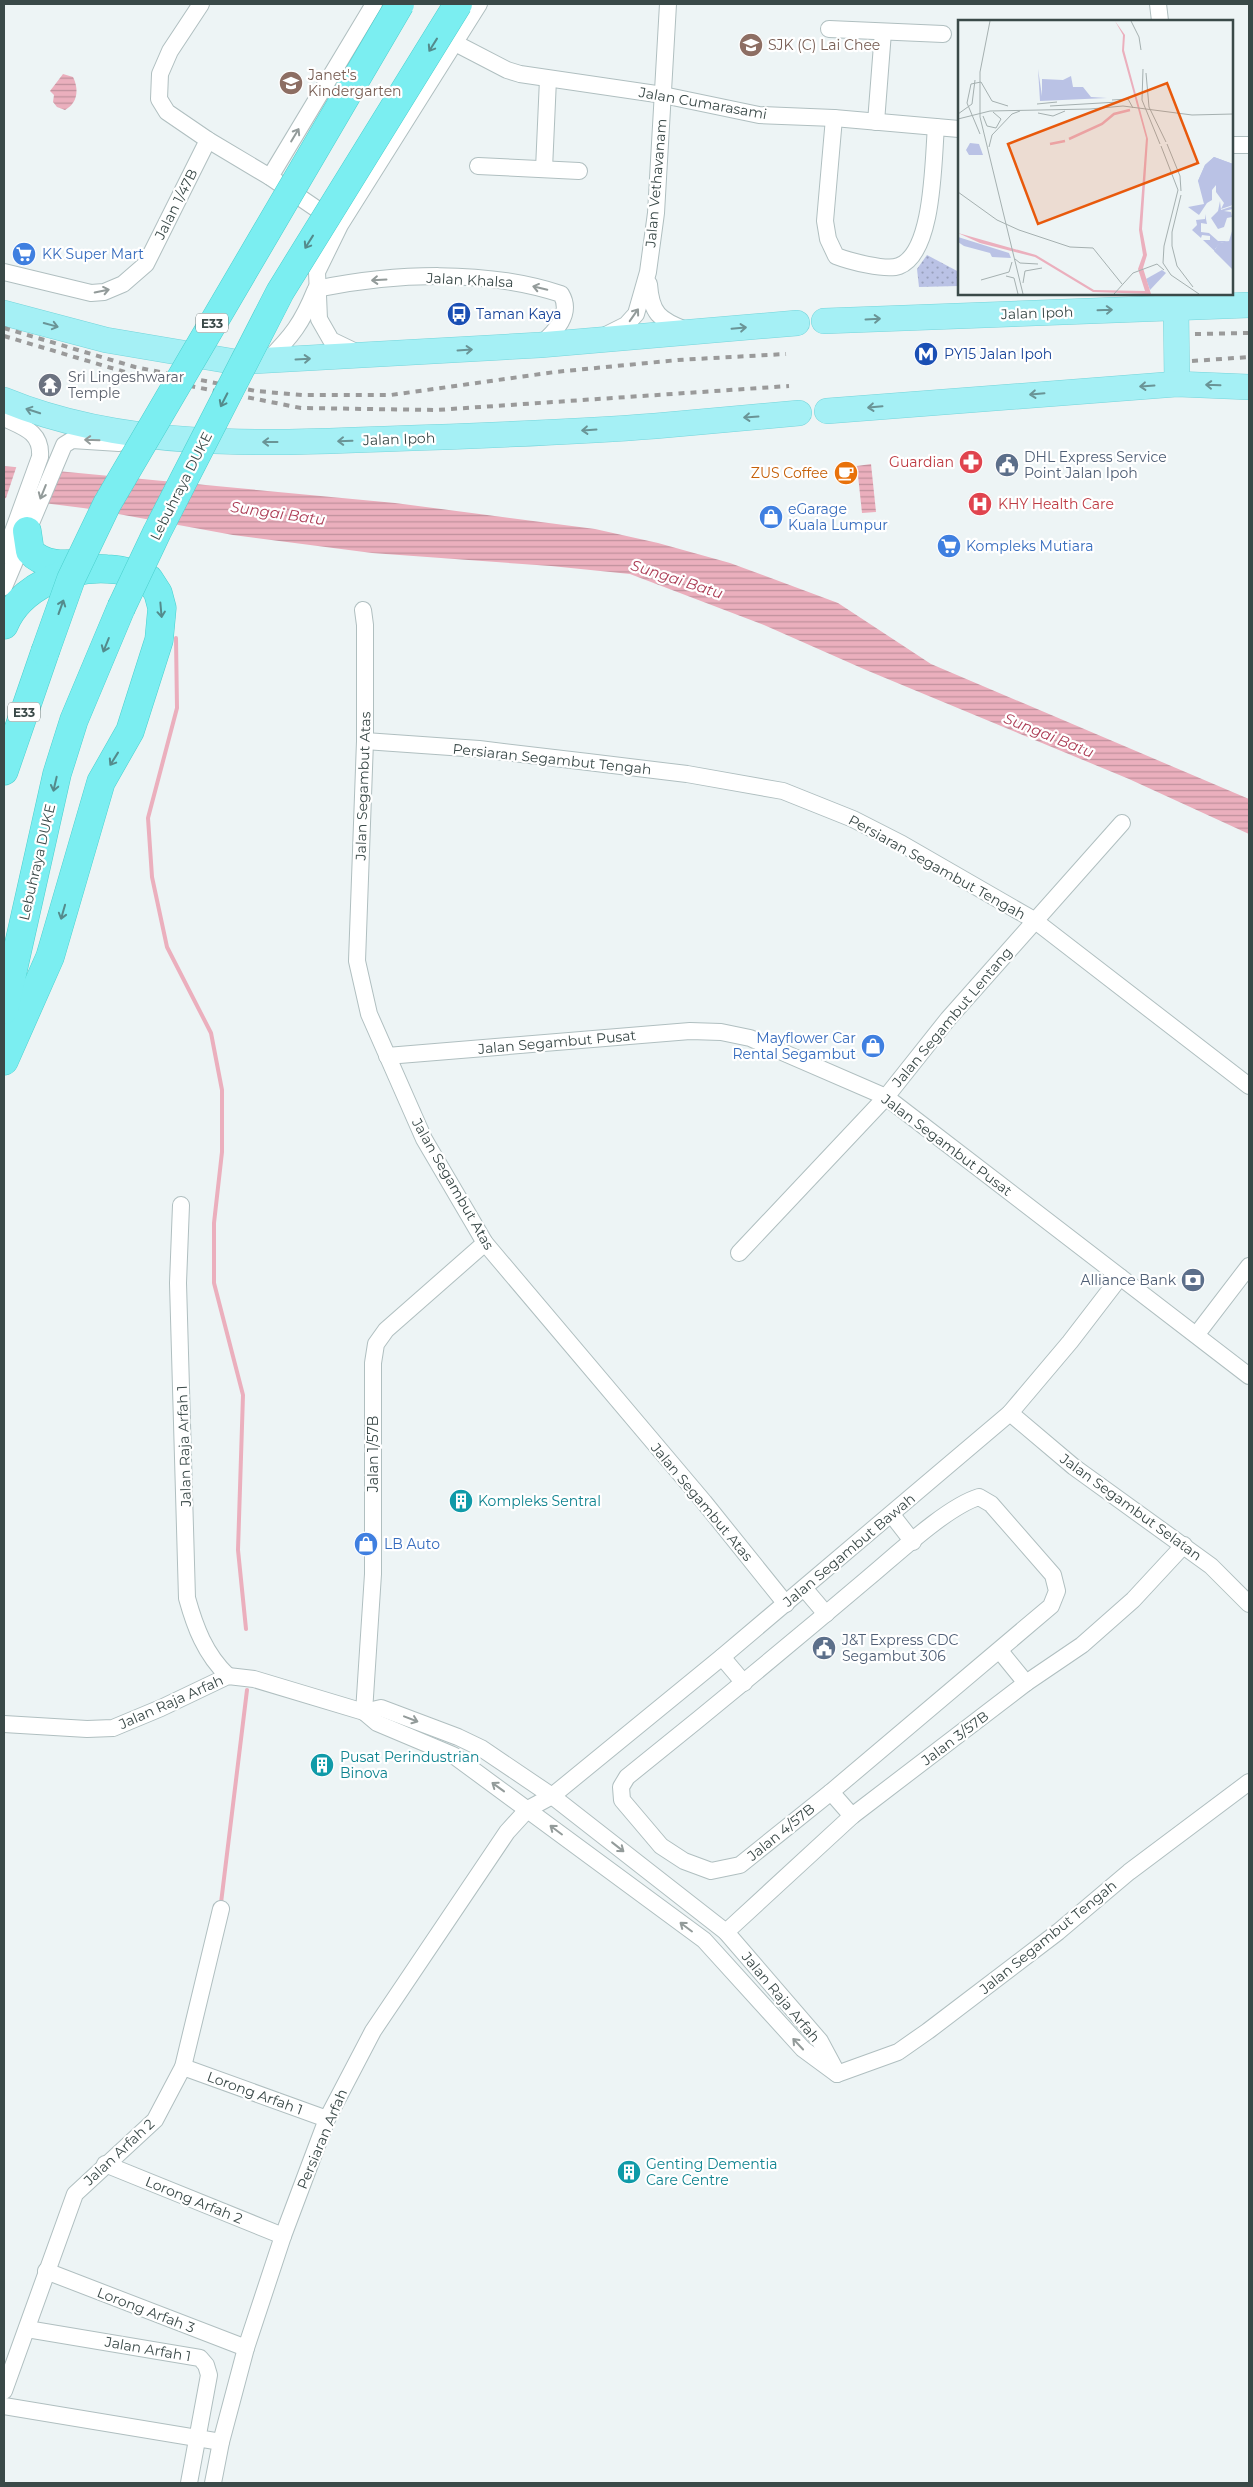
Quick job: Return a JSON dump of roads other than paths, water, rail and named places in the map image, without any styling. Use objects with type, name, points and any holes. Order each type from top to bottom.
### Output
[{"type":"highway","name":"E33","points":[[4,771],[71,579],[107,504],[400,4]]},
{"type":"highway","name":"Lebuhraya DUKE","points":[[4,1010],[57,774],[74,720],[121,608],[157,532],[280,292],[458,4]]},
{"type":"highway","points":[[4,1061],[50,957],[101,782],[130,732],[159,640],[162,608],[158,593],[149,579],[138,570],[108,561],[63,565],[39,559],[30,551],[22,529]]},
{"type":"highway","points":[[4,642],[16,613],[36,589],[50,580],[91,569],[109,568],[149,579]]},
{"type":"highway","points":[[4,625],[9,612],[20,600],[50,580]]},
{"type":"main road","points":[[1176,301],[1177,384]]},
{"type":"main road","name":"Jalan Ipoh","points":[[824,321],[1176,301],[1249,305]]},
{"type":"main road","points":[[4,313],[106,340],[236,362],[540,345],[798,323]]},
{"type":"main road","points":[[828,411],[1177,384],[1249,387]]},
{"type":"main road","name":"Jalan Ipoh","points":[[4,400],[32,411],[98,428],[227,441],[314,442],[516,435],[799,413]]},
{"type":"street","points":[[201,4],[170,51],[160,74],[158,88],[160,99],[167,112],[208,140],[276,180],[340,225]]},
{"type":"street","points":[[167,351],[185,344],[190,338],[374,4]]},
{"type":"street","points":[[276,180],[393,4]]},
{"type":"street","points":[[364,356],[332,340],[319,319],[316,272],[340,225],[479,4]]},
{"type":"street","name":"Jalan Vethavanam","points":[[648,272],[656,213],[668,4]]},
{"type":"street","points":[[1158,4],[1160,20]]},
{"type":"street","points":[[828,29],[943,34]]},
{"type":"street","points":[[876,122],[883,32]]},
{"type":"street","name":"Jalan Cumarasami","points":[[456,43],[507,70],[548,79],[663,95],[759,115],[834,118],[958,129]]},
{"type":"street","points":[[544,169],[548,79]]},
{"type":"street","points":[[834,118],[825,221],[828,239],[836,256],[858,264],[898,267],[909,260],[916,251],[927,220],[936,127]]},
{"type":"street","name":"Jalan 1/47B","points":[[4,272],[83,291],[104,292],[123,284],[140,272],[146,264],[208,140]]},
{"type":"street","points":[[1233,145],[1249,146]]},
{"type":"street","points":[[478,166],[579,171]]},
{"type":"street","points":[[648,272],[650,301],[658,316],[690,332]]},
{"type":"street","points":[[597,340],[626,325],[636,314],[648,272]]},
{"type":"street","name":"Jalan Khalsa","points":[[316,289],[353,281],[443,276],[498,279],[546,289],[561,294],[566,302],[564,314],[558,328],[540,345]]},
{"type":"street","points":[[267,361],[292,336],[303,319],[316,289]]},
{"type":"street","points":[[4,418],[29,428],[41,448],[22,529],[4,587]]},
{"type":"street","points":[[4,556],[22,529],[59,453],[64,445],[72,440],[97,440],[139,446],[227,441]]},
{"type":"street","name":"Jalan Segambut Atas","points":[[362,610],[365,625],[365,741],[357,961],[369,1014],[424,1139],[485,1243],[704,1502],[786,1604]]},
{"type":"street","name":"Persiaran Segambut Tengah","points":[[365,741],[479,749],[688,774],[783,792],[853,819],[902,844],[1034,920],[1249,1086]]},
{"type":"street","name":"Jalan Segambut Lentang","points":[[739,1253],[886,1097],[1034,920],[1122,822]]},
{"type":"street","name":"Jalan Segambut Pusat","points":[[387,1056],[690,1031],[721,1032],[750,1038],[886,1097],[1197,1334],[1249,1376]]},
{"type":"street","name":"Jalan Raja Arfah 1","points":[[181,1205],[178,1283],[187,1598],[194,1625],[206,1650],[228,1676]]},
{"type":"street","name":"Jalan 1/57B","points":[[364,1712],[373,1574],[373,1363],[376,1344],[386,1330],[485,1243]]},
{"type":"street","points":[[1197,1334],[1249,1266]]},
{"type":"street","name":"Jalan Segambut Bawah","points":[[552,1796],[786,1604],[1010,1414],[1070,1342],[1120,1277]]},
{"type":"street","name":"Jalan Segambut Selatan","points":[[1010,1414],[1074,1467],[1212,1566],[1249,1604]]},
{"type":"street","name":"Jalan 4/57B","points":[[979,1497],[992,1504],[1053,1575],[1057,1591],[1051,1606],[1000,1651],[740,1865],[711,1871],[684,1861],[661,1846],[622,1800],[621,1787],[628,1777],[826,1614],[965,1501],[979,1497]]},
{"type":"street","points":[[892,1515],[913,1542]]},
{"type":"street","name":"Jalan 3/57B","points":[[726,1932],[852,1816],[1026,1683],[1082,1645],[1133,1600],[1184,1545]]},
{"type":"street","points":[[804,1588],[826,1614]]},
{"type":"street","points":[[1000,1651],[1026,1683]]},
{"type":"street","points":[[722,1657],[744,1683]]},
{"type":"street","name":"Jalan Raja Arfah","points":[[4,1724],[87,1729],[112,1728],[161,1708],[228,1676],[254,1679],[364,1712],[377,1723],[454,1755],[704,1940],[803,2050],[837,2074]]},
{"type":"street","name":"Jalan Raja Arfah","points":[[364,1712],[381,1708],[466,1741],[510,1766],[552,1796],[726,1932],[820,2041],[837,2074]]},
{"type":"street","name":"Jalan Segambut Tengah","points":[[837,2074],[898,2052],[928,2031],[1058,1932],[1129,1872],[1249,1782]]},
{"type":"street","points":[[831,1792],[852,1816]]},
{"type":"street","name":"Persiaran Arfah","points":[[214,2483],[221,2442],[246,2348],[283,2236],[327,2119],[373,2031],[507,1832],[528,1809],[552,1796]]},
{"type":"street","name":"Jalan Arfah 2","points":[[4,2391],[75,2194],[105,2164],[155,2120],[183,2067],[221,1909]]},
{"type":"street","name":"Lorong Arfah 1","points":[[183,2067],[327,2119]]},
{"type":"street","name":"Lorong Arfah 2","points":[[105,2164],[283,2236]]},
{"type":"street","name":"Lorong Arfah 3","points":[[46,2271],[246,2348]]},
{"type":"street","name":"Jalan Arfah 1","points":[[27,2329],[200,2358],[206,2365],[209,2375],[188,2483]]},
{"type":"street","points":[[4,2406],[221,2442]]},
{"type":"water","points":[[63,74],[73,77],[77,91],[73,104],[65,110],[57,107],[53,102],[54,95],[50,91]]},
{"type":"water","points":[[871,464],[876,512],[862,513],[857,466]]},
{"type":"water","name":"Sungai Batu","points":[[4,466],[395,503],[595,529],[658,543],[730,563],[838,603],[931,664],[1249,799],[1249,834],[1129,779],[866,670],[764,625],[630,574],[551,566],[372,553],[233,535],[91,509],[4,498]]},
{"type":"waterway","points":[[176,638],[177,708],[148,818],[152,877],[167,947],[211,1033],[222,1090],[222,1152],[214,1223],[214,1283],[243,1395],[238,1550],[246,1629]]},
{"type":"waterway","points":[[221,1903],[247,1690]]},
{"type":"railway","points":[[4,328],[135,367],[256,391],[302,395],[391,395],[555,372],[678,360],[786,354]]},
{"type":"railway","points":[[1195,334],[1249,333]]},
{"type":"railway","points":[[4,336],[135,375],[301,408],[436,410],[789,386]]},
{"type":"railway","points":[[1192,361],[1249,357]]},
{"type":"place","name":"SJK (C) Lai Chee","points":[[751,45]]},
{"type":"place","name":"Janet's Kindergarten","points":[[291,83]]},
{"type":"place","name":"KK Super Mart","points":[[24,254]]},
{"type":"place","name":"Taman Kaya","points":[[459,314]]},
{"type":"place","name":"PY15 Jalan Ipoh","points":[[926,354]]},
{"type":"place","name":"Sri Lingeshwarar Temple","points":[[50,385]]},
{"type":"place","name":"Guardian","points":[[971,462]]},
{"type":"place","name":"DHL Express Service Point Jalan Ipoh","points":[[1007,465]]},
{"type":"place","name":"ZUS Coffee","points":[[846,473]]},
{"type":"place","name":"KHY Health Care","points":[[980,504]]},
{"type":"place","name":"eGarage Kuala Lumpur","points":[[771,517]]},
{"type":"place","name":"Kompleks Mutiara","points":[[949,546]]},
{"type":"place","name":"Mayflower Car Rental Segambut","points":[[873,1046]]},
{"type":"place","name":"Alliance Bank","points":[[1193,1280]]},
{"type":"place","name":"Kompleks Sentral","points":[[461,1501]]},
{"type":"place","name":"LB Auto","points":[[366,1544]]},
{"type":"place","name":"J&T Express CDC Segambut 306","points":[[824,1648]]},
{"type":"place","name":"Pusat Perindustrian Binova","points":[[322,1765]]},
{"type":"place","name":"Genting Dementia Care Centre","points":[[629,2172]]}]
